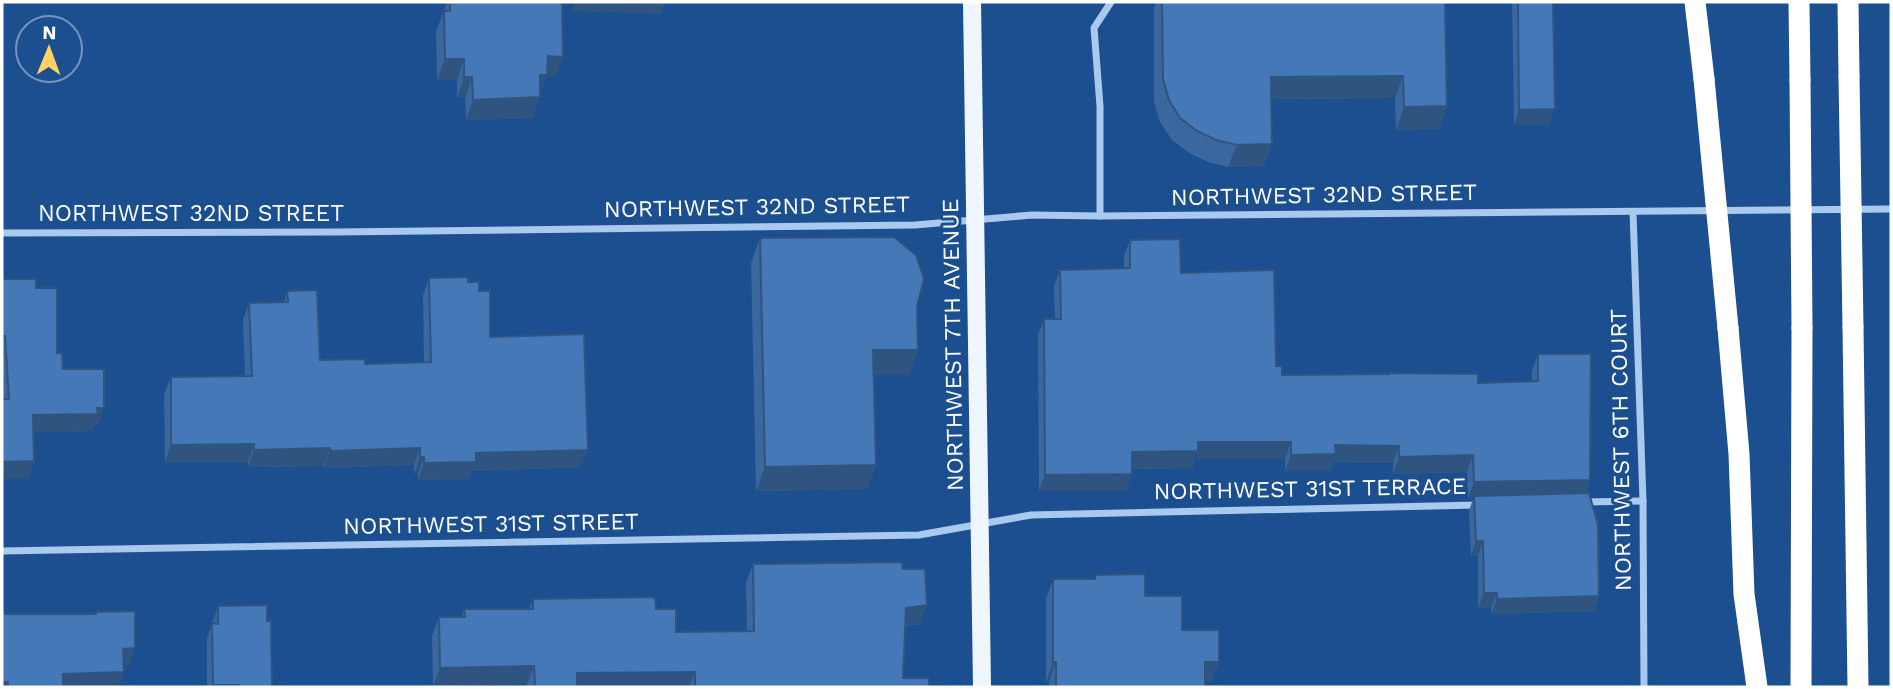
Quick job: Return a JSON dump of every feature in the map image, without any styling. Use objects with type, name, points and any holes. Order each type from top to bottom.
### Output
[{"type":"highway","points":[[1695,2],[1739,454],[1744,594],[1757,687]]},
{"type":"highway","points":[[1799,2],[1801,687]]},
{"type":"highway","points":[[1848,2],[1858,687]]},
{"type":"main road","name":"NORTHWEST 7TH AVENUE","points":[[972,2],[982,687]]},
{"type":"street","points":[[1100,216],[1100,106],[1094,28],[1111,2]]},
{"type":"street","name":"NORTHWEST 32ND STREET","points":[[2,233],[915,225],[1032,215],[1891,209]]},
{"type":"street","name":"NORTHWEST 6TH COURT","points":[[1633,212],[1643,500],[1644,687]]},
{"type":"street","points":[[1573,502],[1643,500]]},
{"type":"street","name":"NORTHWEST 31ST TERRACE","points":[[979,524],[1031,515],[1490,504]]},
{"type":"street","name":"NORTHWEST 31ST STREET","points":[[2,551],[919,535],[979,524]]},
{"type":"building","points":[[450,2],[562,2],[563,57],[548,56],[547,75],[540,75],[540,97],[473,100],[472,77],[464,77],[464,59],[445,59],[444,11],[450,11]]},
{"type":"building","points":[[1162,2],[1445,2],[1447,106],[1404,107],[1403,76],[1271,77],[1272,144],[1237,145],[1216,140],[1197,131],[1180,118],[1169,100],[1163,79]]},
{"type":"building","points":[[1518,2],[1553,2],[1555,109],[1519,110]]},
{"type":"building","points":[[894,237],[916,255],[924,279],[917,306],[918,350],[873,350],[876,465],[765,467],[760,238]]},
{"type":"building","points":[[1180,239],[1181,273],[1274,270],[1276,366],[1282,366],[1282,375],[1478,374],[1478,383],[1538,381],[1538,354],[1591,354],[1590,480],[1474,482],[1473,455],[1399,457],[1399,446],[1335,445],[1336,454],[1291,455],[1291,442],[1198,442],[1198,451],[1132,452],[1132,474],[1045,475],[1044,319],[1061,319],[1060,270],[1130,268],[1130,240]]},
{"type":"building","points":[[468,277],[468,282],[479,282],[479,291],[490,291],[490,337],[584,334],[588,450],[476,453],[476,462],[424,463],[424,457],[420,457],[420,448],[330,451],[330,448],[254,450],[254,444],[171,445],[171,377],[252,376],[249,303],[288,302],[287,291],[317,290],[320,360],[365,359],[365,364],[431,362],[429,278]]},
{"type":"building","points":[[2,279],[36,279],[36,288],[57,288],[57,353],[62,353],[63,369],[104,369],[104,408],[97,408],[98,414],[33,415],[34,461],[2,462],[2,399],[9,399],[5,336],[2,336]]},
{"type":"building","points":[[1589,493],[1598,525],[1599,596],[1497,599],[1497,593],[1484,593],[1483,541],[1476,541],[1474,496]]},
{"type":"building","points":[[902,562],[903,569],[925,569],[927,605],[906,608],[903,678],[929,678],[929,687],[695,687],[695,672],[577,673],[577,687],[535,687],[534,666],[440,668],[439,617],[465,617],[464,609],[533,609],[533,599],[655,597],[656,609],[676,609],[676,632],[754,631],[753,564]]},
{"type":"building","points":[[1145,574],[1145,596],[1182,596],[1182,630],[1219,630],[1219,662],[1205,662],[1205,687],[1056,687],[1056,662],[1053,662],[1053,579],[1095,579],[1095,575]]},
{"type":"building","points":[[267,605],[267,621],[271,621],[272,687],[213,685],[212,623],[218,624],[218,606]]},
{"type":"building","points":[[135,611],[135,648],[123,649],[124,672],[63,674],[63,687],[8,687],[8,682],[2,682],[2,614],[96,614]]}]
